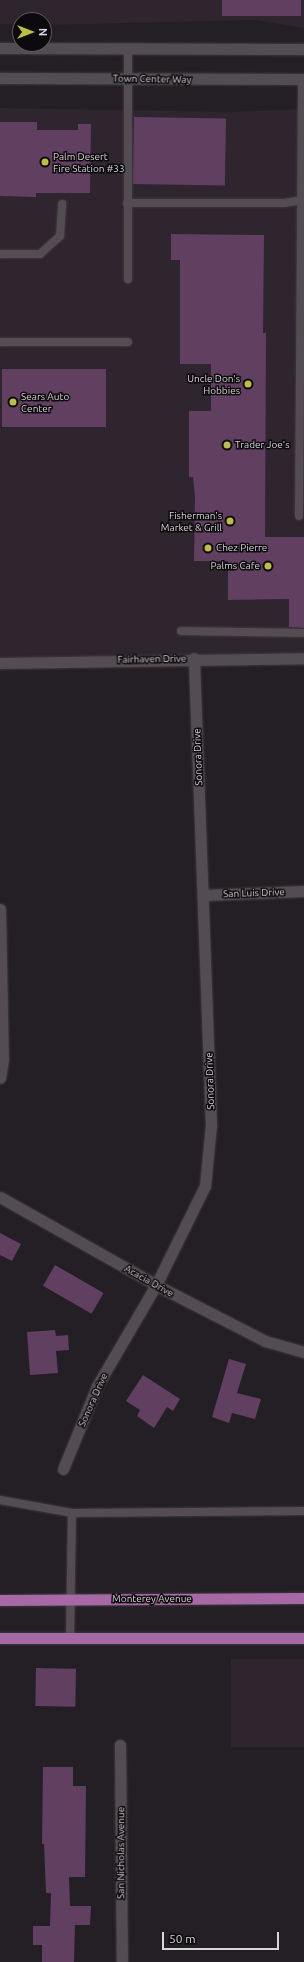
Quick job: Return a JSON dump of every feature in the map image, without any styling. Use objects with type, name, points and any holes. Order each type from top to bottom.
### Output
[{"type":"main road","name":"Monterey Avenue","points":[[0,1600],[304,1598]]},
{"type":"main road","points":[[0,1638],[304,1638]]},
{"type":"street","points":[[0,48],[304,49]]},
{"type":"street","name":"Town Center Way","points":[[0,78],[303,79]]},
{"type":"street","name":"Fairhaven Drive","points":[[0,663],[194,658],[304,658]]},
{"type":"street","name":"Sonora Drive","points":[[64,1469],[97,1386],[156,1285],[205,1186],[211,1125],[194,658]]},
{"type":"street","name":"San Luis Drive","points":[[203,895],[304,891]]},
{"type":"street","points":[[0,908],[3,1059],[0,1078]]},
{"type":"street","name":"Acacia Drive","points":[[0,1197],[156,1285],[265,1341],[304,1352]]},
{"type":"street","name":"San Nicholas Avenue","points":[[120,1745],[122,1962]]},
{"type":"lane","points":[[128,49],[128,279]]},
{"type":"lane","points":[[299,516],[302,358],[303,79]]},
{"type":"lane","points":[[127,204],[284,203],[302,200]]},
{"type":"lane","points":[[0,254],[40,254],[60,236],[62,204]]},
{"type":"lane","points":[[0,342],[128,342]]},
{"type":"lane","points":[[181,631],[304,633]]},
{"type":"lane","points":[[0,1500],[72,1513],[304,1511]]},
{"type":"lane","points":[[70,1638],[72,1513]]},
{"type":"shaded area","points":[[0,0],[304,0],[304,28],[256,20],[52,25],[52,12],[12,12],[12,24],[0,24]]},
{"type":"shaded area","points":[[0,108],[228,112],[304,109],[304,655],[0,659]]},
{"type":"shaded area","points":[[231,1659],[304,1659],[304,1747],[231,1747]]},
{"type":"building","points":[[222,0],[301,0],[301,16],[222,16]]},
{"type":"building","points":[[134,117],[226,119],[225,186],[133,184]]},
{"type":"building","name":"Palm Desert Fire Station #33","points":[[0,122],[37,122],[37,130],[78,130],[78,124],[91,124],[90,193],[36,193],[36,197],[0,196]]},
{"type":"building","points":[[171,234],[264,235],[263,333],[266,333],[265,537],[304,537],[304,628],[289,627],[289,599],[228,600],[228,561],[194,561],[195,497],[193,477],[189,477],[189,411],[211,411],[211,364],[180,364],[180,260],[171,260]]},
{"type":"building","points":[[2,369],[106,369],[106,427],[2,427]]},
{"type":"building","points":[[0,1233],[21,1244],[12,1261],[0,1255]]},
{"type":"building","points":[[55,1265],[103,1293],[91,1314],[43,1286]]},
{"type":"building","points":[[55,1330],[56,1336],[68,1335],[69,1350],[56,1351],[58,1373],[30,1375],[27,1332]]},
{"type":"building","points":[[229,1359],[246,1364],[237,1393],[261,1399],[255,1419],[232,1413],[229,1423],[212,1417]]},
{"type":"building","points":[[143,1375],[180,1399],[173,1411],[167,1407],[154,1428],[137,1416],[140,1410],[126,1401]]},
{"type":"building","points":[[36,1668],[76,1669],[75,1707],[35,1706]]},
{"type":"building","points":[[43,1767],[73,1767],[73,1786],[86,1786],[85,1877],[69,1877],[70,1906],[91,1906],[90,1925],[75,1925],[74,1962],[42,1962],[42,1945],[33,1945],[33,1926],[50,1926],[51,1893],[46,1893],[44,1844],[42,1844]]},
{"type":"place","name":"Palm Desert Fire Station #33","points":[[45,162]]},
{"type":"place","name":"Uncle Don's Hobbies","points":[[248,384]]},
{"type":"place","name":"Sears Auto Center","points":[[13,402]]},
{"type":"place","name":"Trader Joe's","points":[[227,445]]},
{"type":"place","name":"Fisherman's Market & Grill","points":[[230,521]]},
{"type":"place","name":"Chez Pierre","points":[[208,548]]},
{"type":"place","name":"Palms Cafe","points":[[268,566]]}]
